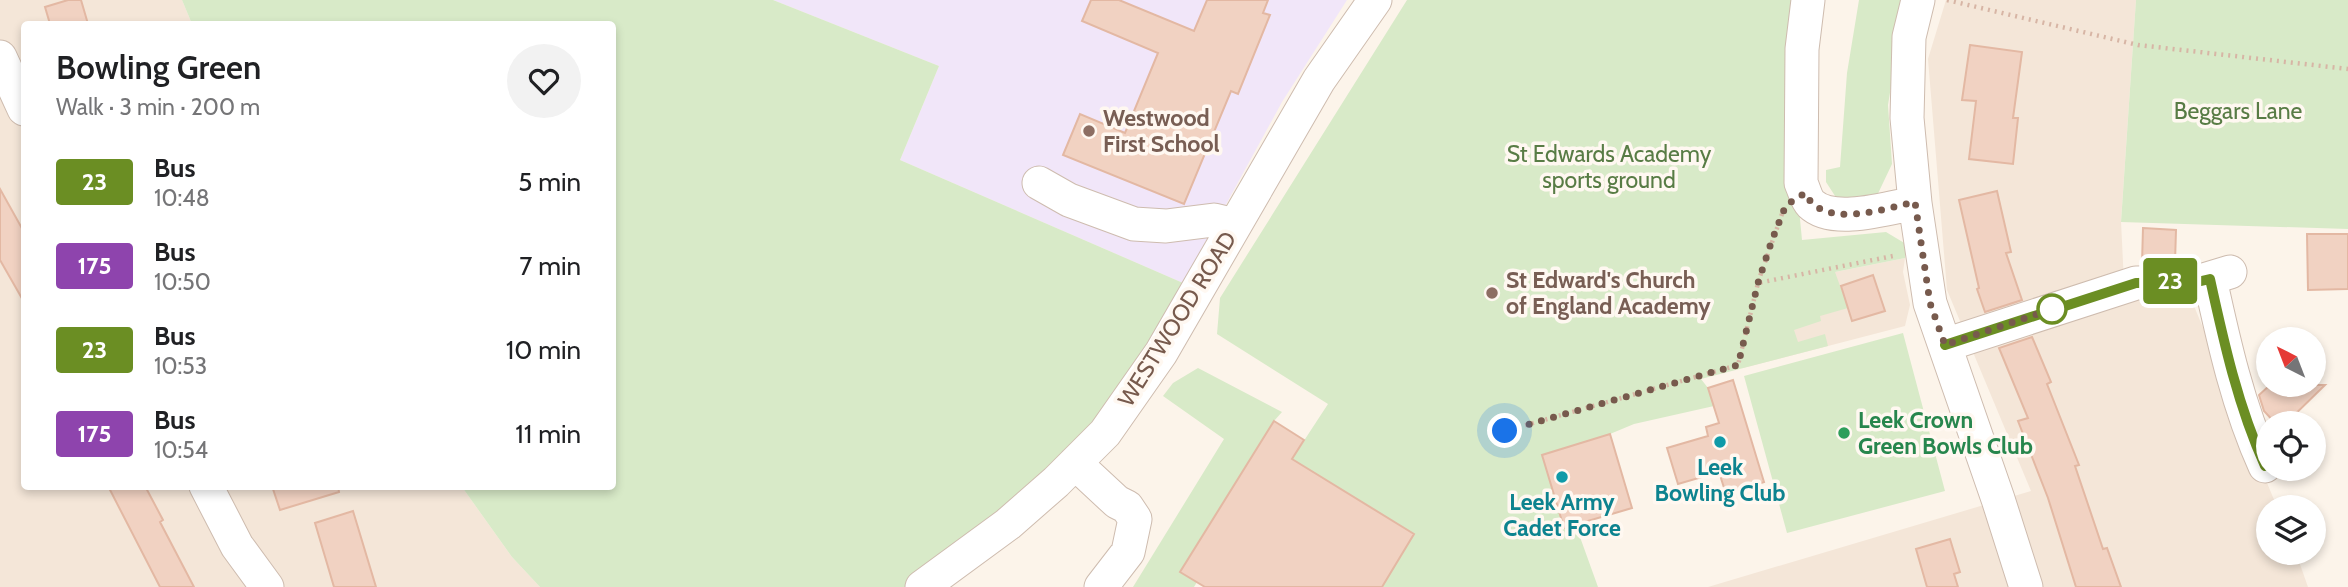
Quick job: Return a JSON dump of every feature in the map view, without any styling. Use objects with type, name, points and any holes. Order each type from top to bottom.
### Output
[{"type":"street","name":"WESTWOOD ROAD","points":[[922,587],[1008,524],[1105,433],[1161,353],[1320,80],[1375,0]]},
{"type":"street","points":[[1808,0],[1802,49],[1801,183],[1805,193],[1811,204],[1832,215],[1873,212],[1915,202]]},
{"type":"street","points":[[1918,0],[1909,37],[1907,118],[1915,202],[1930,303],[2026,587]]},
{"type":"street","points":[[0,57],[21,102]]},
{"type":"street","points":[[1039,183],[1069,200],[1134,224],[1166,226],[1214,220],[1235,225]]},
{"type":"street","points":[[1945,345],[2136,283],[2197,282],[2220,276],[2241,404],[2256,446]]},
{"type":"street","points":[[1075,463],[1117,502],[1127,507],[1135,519],[1128,552],[1101,587]]},
{"type":"street","points":[[208,490],[237,546],[267,587]]},
{"type":"path","points":[[1947,0],[2138,45],[2348,69]]},
{"type":"path","points":[[1505,431],[1738,365],[1758,283],[1786,205],[1805,193]]},
{"type":"path","points":[[1758,283],[1895,256]]},
{"type":"shaded area","points":[[0,0],[182,0],[191,21],[21,21],[21,490],[464,490],[512,557],[540,587],[0,587]]},
{"type":"shaded area","name":"Westwood First School","points":[[773,0],[1347,0],[1282,102],[1183,283],[900,160],[939,66]]},
{"type":"shaded area","points":[[1946,0],[2136,0],[2121,221],[2124,283],[2187,289],[2256,456],[2256,481],[2266,481],[2272,495],[2256,495],[2256,565],[2300,565],[2308,587],[1708,587],[2031,491],[1947,290],[1928,59]]},
{"type":"shaded area","points":[[1905,258],[1903,272],[1910,305],[1905,326],[1743,368],[1760,287]]},
{"type":"green space","points":[[182,0],[773,0],[939,66],[900,160],[1183,283],[1075,463],[921,587],[540,587],[512,557],[464,490],[616,490],[616,21],[191,21]]},
{"type":"green space","name":"St Edwards Academy sports ground","points":[[1407,0],[1802,0],[1798,198],[1802,240],[1886,232],[1906,244],[1905,258],[1835,272],[1848,308],[1820,316],[1821,321],[1794,330],[1798,342],[1825,334],[1828,346],[1701,379],[1708,388],[1714,406],[1634,424],[1542,455],[1564,528],[1580,537],[1598,587],[1382,587],[1414,534],[1292,459],[1328,404],[1217,334],[1220,298]]},
{"type":"green space","points":[[1859,0],[1905,0],[1888,105],[1892,164],[1873,204],[1837,199],[1826,182],[1826,170],[1840,167],[1847,73]]},
{"type":"green space","name":"Beggars Lane","points":[[2136,0],[2348,0],[2348,229],[2121,222]]},
{"type":"green space","name":"Leek Crown Green Bowls Club","points":[[1903,333],[1945,491],[1787,533],[1744,376]]},
{"type":"green space","points":[[1198,368],[1282,412],[1181,571],[1197,582],[1194,587],[1133,587],[1224,439],[1163,396],[1173,383]]},
{"type":"building","points":[[68,0],[81,0],[87,21],[49,21],[45,7]]},
{"type":"building","points":[[1091,0],[1119,0],[1194,31],[1207,0],[1268,0],[1263,13],[1270,15],[1238,94],[1231,91],[1184,204],[1063,155],[1080,114],[1125,133],[1158,53],[1082,21]]},
{"type":"building","points":[[1970,45],[2022,52],[2013,118],[2018,118],[2013,164],[1969,159],[1976,101],[1962,100]]},
{"type":"building","points":[[0,189],[21,227],[21,297],[0,260]]},
{"type":"building","points":[[1997,191],[2011,252],[2006,253],[2022,300],[1985,312],[1977,289],[1979,288],[1959,200]]},
{"type":"building","points":[[2143,228],[2176,230],[2175,263],[2142,264]]},
{"type":"building","points":[[2307,234],[2348,234],[2348,289],[2308,290]]},
{"type":"building","points":[[1873,275],[1885,311],[1852,321],[1841,286]]},
{"type":"building","points":[[2032,337],[2051,382],[2047,384],[2079,465],[2075,466],[2103,549],[2107,548],[2121,587],[2076,587],[2048,498],[2018,421],[2028,418],[1999,348]]},
{"type":"building","name":"Leek Bowling Club","points":[[1733,380],[1764,482],[1726,494],[1719,472],[1678,484],[1667,448],[1708,436],[1706,427],[1719,423],[1708,388]]},
{"type":"building","points":[[2260,397],[2313,397],[2298,411],[2264,411]]},
{"type":"building","points":[[1274,421],[1304,440],[1292,459],[1414,534],[1382,587],[1205,587],[1180,572]]},
{"type":"building","name":"Leek Army Cadet Force","points":[[1610,434],[1632,508],[1564,528],[1542,455]]},
{"type":"building","points":[[110,490],[147,490],[163,520],[160,522],[194,587],[160,587]]},
{"type":"building","points":[[273,490],[339,490],[339,492],[280,510]]},
{"type":"building","points":[[353,511],[376,587],[334,587],[315,523]]},
{"type":"building","points":[[1950,539],[1960,572],[1954,574],[1958,587],[1927,587],[1916,549]]},
{"type":"bus line","name":"23","points":[[1945,345],[2136,283],[2197,282],[2210,279],[2228,359],[2256,446]]},
{"type":"place","name":"Westwood First School","points":[[1089,131]]},
{"type":"place","name":"St Edward's Church of England Academy","points":[[1492,293]]},
{"type":"place","name":"Leek Crown Green Bowls Club","points":[[1844,433]]},
{"type":"place","name":"Leek Bowling Club","points":[[1720,442]]},
{"type":"place","name":"Leek Army Cadet Force","points":[[1562,477]]},
{"type":"route","points":[[1505,431],[1738,365],[1758,283],[1772,240],[1786,205],[1805,193],[1811,204],[1832,215],[1873,212],[1915,202],[1930,303],[1945,345],[2052,309]]}]
